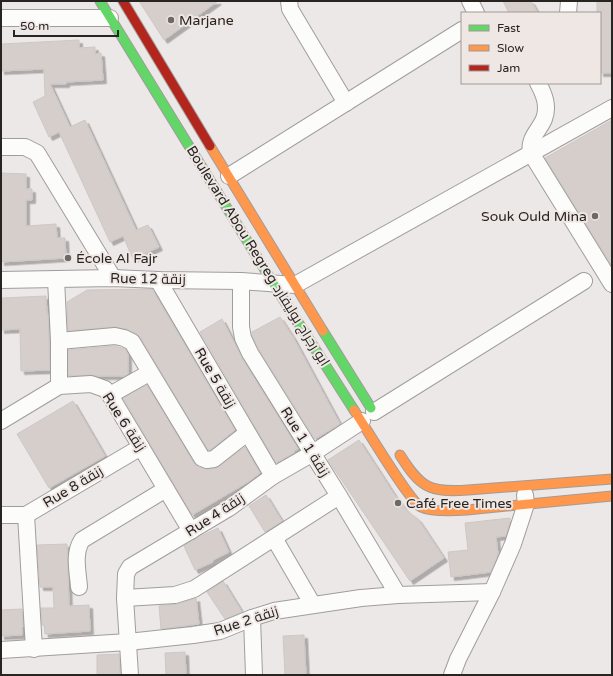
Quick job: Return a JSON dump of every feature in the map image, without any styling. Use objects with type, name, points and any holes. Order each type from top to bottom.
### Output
[{"type":"main road","name":"Boulevard Abou Regreg ابو رجراج بوليفارد","points":[[100,1],[273,283],[371,417]]},
{"type":"main road","name":"Boulevard Abou Regreg ابو رجراج بوليفارد","points":[[123,1],[295,285],[371,417],[404,487],[415,502],[421,507],[443,511],[526,504]]},
{"type":"main road","points":[[127,45],[146,37]]},
{"type":"main road","points":[[393,444],[405,464],[421,483],[429,488],[438,490],[463,490],[525,486],[577,480],[612,479]]},
{"type":"main road","points":[[526,504],[612,496]]},
{"type":"street","points":[[289,1],[290,9],[346,103]]},
{"type":"street","points":[[470,1],[476,12]]},
{"type":"street","points":[[568,12],[569,1]]},
{"type":"street","points":[[1,18],[110,18]]},
{"type":"street","points":[[229,176],[461,31]]},
{"type":"street","points":[[538,84],[544,96],[545,114],[544,120],[532,138],[530,145],[531,153],[612,284]]},
{"type":"street","points":[[295,285],[612,108]]},
{"type":"street","points":[[1,147],[25,147],[37,152],[113,278]]},
{"type":"street","name":"Rue 12 زنقة","points":[[1,280],[113,278],[240,281],[295,285]]},
{"type":"street","points":[[56,279],[59,341],[59,386]]},
{"type":"street","name":"Rue 5 زنقة","points":[[158,280],[273,476]]},
{"type":"street","name":"Rue 1 زنقة 1","points":[[240,281],[241,327],[243,338],[250,353],[313,453],[398,595]]},
{"type":"street","name":"Rue 4 زنقة","points":[[130,675],[125,598],[126,574],[130,567],[229,508],[273,476],[371,417],[584,281]]},
{"type":"street","points":[[59,341],[114,336],[124,338],[132,342],[149,373],[202,458],[208,460],[214,459],[247,433]]},
{"type":"street","points":[[110,395],[149,373]]},
{"type":"street","name":"Rue 6 زنقة","points":[[1,421],[59,386],[91,384],[105,390],[110,395],[191,531]]},
{"type":"street","name":"Rue 8 زنقة","points":[[26,515],[140,447]]},
{"type":"street","points":[[452,675],[458,659],[492,592],[513,544],[526,504],[525,486]]},
{"type":"street","points":[[79,587],[77,554],[78,547],[82,540],[166,489]]},
{"type":"street","points":[[125,598],[175,595],[194,589],[339,496]]},
{"type":"street","points":[[1,515],[26,515],[34,648]]},
{"type":"street","points":[[274,538],[313,605]]},
{"type":"street","name":"Rue 2 زنقة","points":[[1,650],[128,642],[193,636],[220,631],[274,611],[361,598],[398,595],[492,592]]},
{"type":"street","points":[[252,618],[254,675]]},
{"type":"building","name":"Marjane","points":[[139,1],[218,1],[164,40]]},
{"type":"building","points":[[503,1],[531,1],[537,12],[508,12]]},
{"type":"building","points":[[597,1],[612,1],[612,73],[601,73],[601,12],[597,12]]},
{"type":"building","points":[[79,40],[79,48],[95,47],[95,54],[101,53],[103,80],[66,82],[66,84],[50,84],[70,127],[85,120],[136,230],[148,225],[159,247],[133,259],[123,236],[110,242],[59,132],[49,137],[33,102],[45,96],[44,69],[1,71],[1,44]]},
{"type":"building","name":"Souk Ould Mina","points":[[612,120],[612,266],[545,158]]},
{"type":"building","points":[[1,173],[26,174],[26,189],[32,189],[32,200],[26,200],[26,226],[56,224],[57,238],[65,238],[66,258],[1,262]]},
{"type":"building","points":[[152,289],[235,430],[210,450],[208,450],[137,334],[126,329],[114,327],[68,331],[67,302],[87,290]]},
{"type":"building","points":[[46,296],[50,370],[21,371],[20,329],[1,330],[1,298]]},
{"type":"building","points":[[280,317],[293,337],[340,424],[315,439],[258,348],[252,335],[252,332]]},
{"type":"building","points":[[222,319],[242,358],[298,449],[276,463],[200,332]]},
{"type":"building","points":[[114,346],[125,349],[128,354],[128,374],[124,376],[68,376],[68,350]]},
{"type":"building","points":[[147,385],[194,463],[198,467],[208,469],[216,468],[245,447],[260,473],[248,482],[192,515],[123,398]]},
{"type":"building","points":[[73,401],[105,456],[49,488],[17,434]]},
{"type":"building","points":[[359,440],[394,494],[407,511],[418,519],[444,558],[410,581],[328,460]]},
{"type":"building","points":[[266,495],[282,521],[265,532],[249,506]]},
{"type":"building","points":[[510,518],[506,536],[496,537],[498,554],[491,572],[451,577],[448,552],[468,550],[465,523]]},
{"type":"building","points":[[218,528],[229,552],[213,560],[213,562],[195,570],[184,546]]},
{"type":"building","points":[[67,544],[69,606],[89,605],[90,631],[45,634],[44,625],[42,625],[41,608],[54,608],[53,587],[40,587],[37,545]]},
{"type":"building","points":[[223,581],[242,612],[225,619],[207,592]]},
{"type":"building","points":[[196,598],[199,624],[161,629],[159,606],[178,604]]},
{"type":"building","points":[[22,609],[22,635],[1,636],[1,610]]},
{"type":"building","points":[[304,635],[306,675],[285,675],[283,636]]},
{"type":"building","points":[[185,652],[186,675],[166,675],[165,653]]},
{"type":"building","points":[[119,654],[120,675],[97,675],[97,655]]},
{"type":"traffic: fast","points":[[100,1],[273,283],[354,410]]},
{"type":"traffic: fast","points":[[323,331],[371,408]]},
{"type":"traffic: slow","points":[[210,146],[323,331]]},
{"type":"traffic: slow","points":[[354,410],[407,492],[415,502],[426,509],[443,511],[462,510],[612,496]]},
{"type":"traffic: slow","points":[[400,455],[420,481],[435,489],[455,491],[612,479]]},
{"type":"traffic: jam","points":[[123,1],[210,146]]},
{"type":"place","name":"Marjane","points":[[171,20]]},
{"type":"place","name":"Souk Ould Mina","points":[[595,216]]},
{"type":"place","name":"École Al Fajr","points":[[68,258]]},
{"type":"place","name":"Café Free Times","points":[[398,503]]}]
